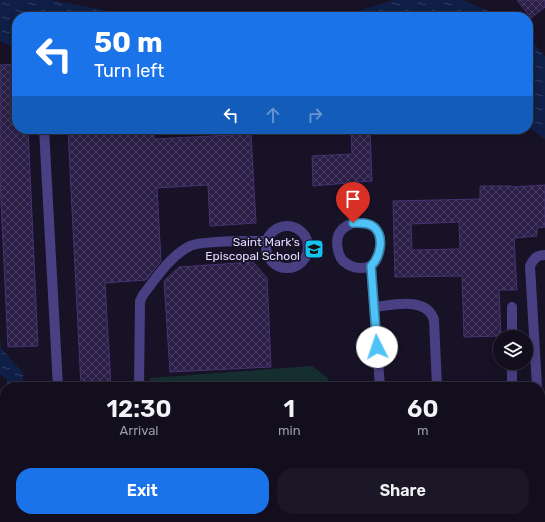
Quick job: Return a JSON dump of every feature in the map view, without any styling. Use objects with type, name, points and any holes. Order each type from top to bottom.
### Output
[{"type":"street","points":[[44,134],[58,382]]},
{"type":"street","points":[[371,266],[356,268],[350,266],[342,259],[339,254],[338,238],[340,231],[346,226],[353,223],[363,222],[376,228],[379,235],[380,249],[375,262],[371,266],[380,382]]},
{"type":"street","points":[[280,226],[293,226],[304,233],[308,239],[308,253],[305,259],[292,268],[278,266],[272,262],[268,256],[266,241],[269,235],[280,226]]},
{"type":"street","points":[[139,382],[140,301],[143,295],[172,259],[181,252],[197,244],[266,241]]},
{"type":"street","points":[[537,382],[530,266],[534,259],[539,255],[545,255]]},
{"type":"street","points":[[374,307],[414,304],[429,310],[434,320],[437,382]]},
{"type":"street","points":[[512,307],[512,330]]},
{"type":"street","points":[[512,370],[512,382]]},
{"type":"green space","points":[[312,366],[328,378],[328,382],[150,382],[150,378]]},
{"type":"water","points":[[0,0],[51,0],[115,12],[12,12],[12,47],[0,41]]},
{"type":"water","points":[[394,0],[462,0],[491,12],[354,12]]},
{"type":"water","points":[[533,42],[545,57],[545,139],[533,131]]},
{"type":"water","points":[[0,337],[1,348],[23,373],[23,382],[7,382],[7,379],[0,374]]},
{"type":"building","points":[[517,0],[545,0],[545,7],[533,16],[533,12],[526,12]]},
{"type":"building","points":[[12,64],[12,134],[28,134],[38,346],[8,347],[0,180],[0,65]]},
{"type":"building","points":[[68,134],[153,134],[154,139],[251,134],[256,223],[210,226],[208,185],[157,188],[161,261],[146,280],[105,283],[111,382],[81,382]]},
{"type":"building","points":[[351,134],[370,134],[372,181],[313,186],[312,156],[352,154]]},
{"type":"building","points":[[545,185],[545,227],[537,228],[537,236],[514,238],[517,290],[499,290],[501,330],[493,330],[493,336],[464,337],[462,276],[395,277],[393,201],[480,199],[480,186]],"holes":[[[459,222],[460,249],[412,250],[411,224]]]},
{"type":"building","points":[[253,262],[267,278],[271,367],[170,372],[164,281],[179,267]]},
{"type":"place","name":"Saint Mark's Episcopal School","points":[[314,249]]},
{"type":"route","points":[[353,223],[363,222],[370,225],[376,228],[379,235],[380,249],[375,262],[371,266],[377,347]]}]
